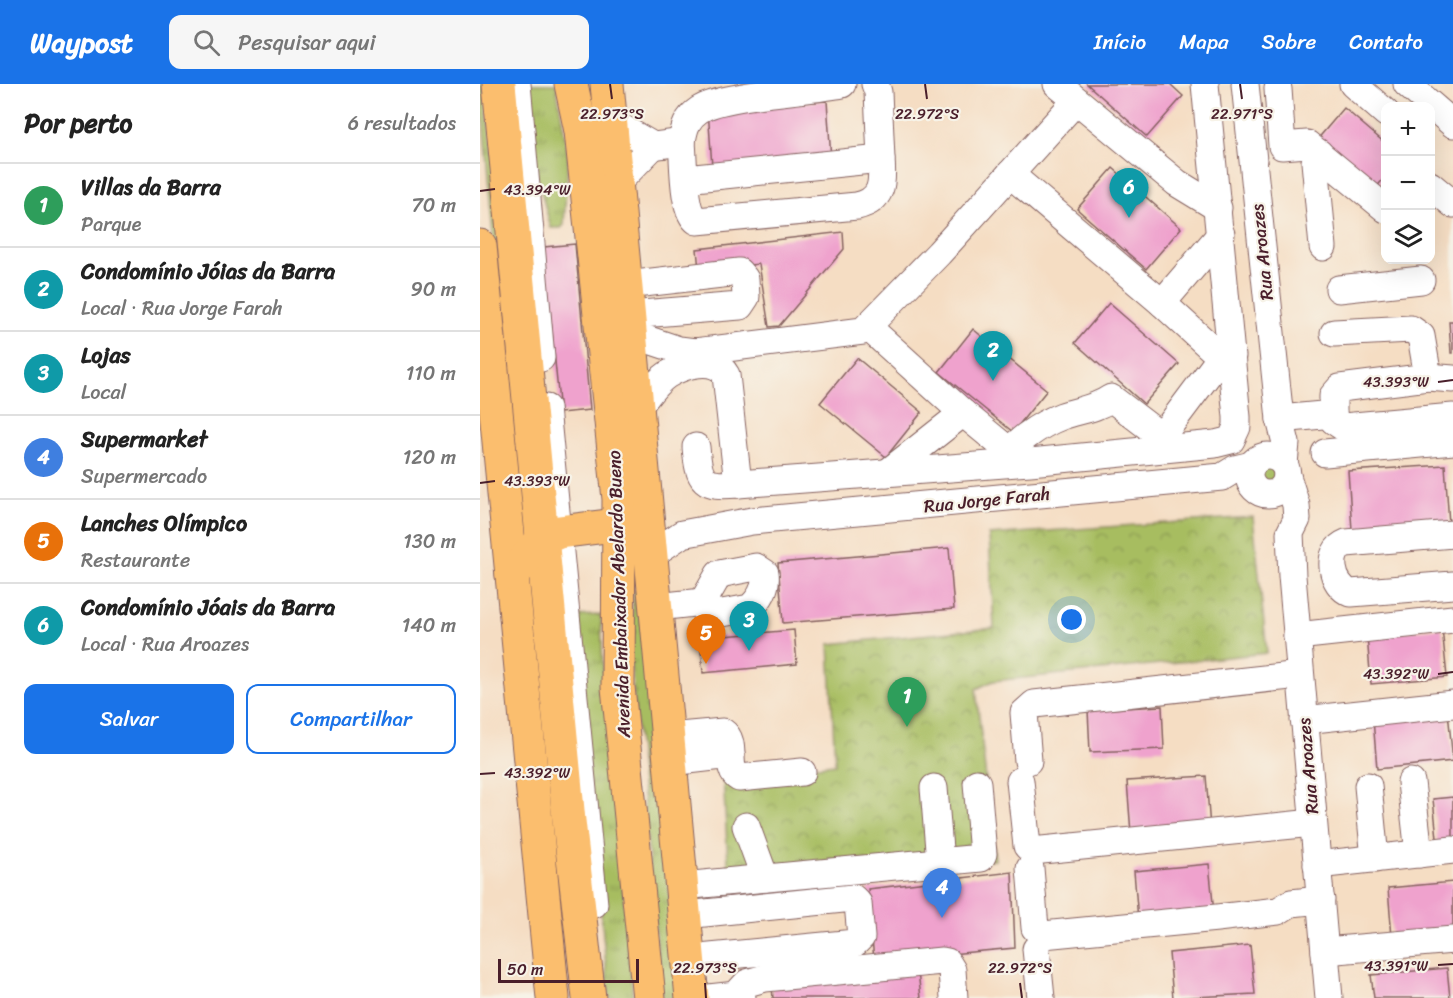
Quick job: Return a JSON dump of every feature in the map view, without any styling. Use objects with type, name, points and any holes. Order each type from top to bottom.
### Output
[{"type":"main road","points":[[490,84],[496,151],[506,165]]},
{"type":"main road","points":[[499,84],[506,165],[551,536],[569,821],[589,998]]},
{"type":"main road","name":"Avenida Embaixador Abelardo Bueno","points":[[572,84],[581,131],[624,523],[651,555],[692,998]]},
{"type":"main road","name":"Avenida Embaixador Abelardo Bueno","points":[[607,84],[638,407],[624,523],[618,687],[649,998]]},
{"type":"main road","points":[[480,246],[553,998]]},
{"type":"main road","points":[[512,574],[551,536],[624,523]]},
{"type":"main road","points":[[569,821],[565,876],[575,998]]},
{"type":"street","points":[[517,84],[551,536],[603,998]]},
{"type":"street","points":[[560,84],[572,137],[586,268],[624,523],[608,672],[639,998]]},
{"type":"street","points":[[842,84],[711,104],[690,117],[684,127],[682,142],[688,210],[692,218],[704,221],[869,203],[881,191],[878,92],[875,84]]},
{"type":"street","points":[[696,447],[698,470],[705,481],[717,486],[887,473],[1003,457],[1161,443],[1231,440],[1238,427],[1226,356],[1220,221],[1205,84]]},
{"type":"street","name":"Rua Aroazes","points":[[1245,84],[1280,419],[1286,443],[1268,474],[1280,519],[1290,533],[1300,675],[1329,998]]},
{"type":"street","points":[[1353,84],[1381,109]]},
{"type":"street","points":[[1407,84],[1425,102]]},
{"type":"street","points":[[1278,90],[1282,146],[1307,144],[1381,199]]},
{"type":"street","points":[[629,311],[679,350],[695,352],[856,333],[868,327],[1010,174],[1066,93],[1220,221]]},
{"type":"street","points":[[1435,110],[1453,123]]},
{"type":"street","points":[[610,121],[653,146]]},
{"type":"street","points":[[617,183],[653,146],[682,142]]},
{"type":"street","points":[[1319,153],[1315,162],[1323,247]]},
{"type":"street","points":[[685,179],[881,159]]},
{"type":"street","points":[[1010,174],[1226,356]]},
{"type":"street","points":[[1435,188],[1453,204]]},
{"type":"street","points":[[1162,303],[1220,221]]},
{"type":"street","points":[[1340,289],[1421,280]]},
{"type":"street","points":[[1388,284],[1393,328]]},
{"type":"street","points":[[868,327],[963,412],[1003,457]]},
{"type":"street","points":[[1334,333],[1393,328],[1411,329],[1421,336],[1441,378],[1340,388],[1333,396],[1334,421],[1343,427],[1453,417]]},
{"type":"street","points":[[1161,443],[1226,356]]},
{"type":"street","points":[[638,407],[655,385],[680,368],[712,363],[719,366],[726,375],[738,484]]},
{"type":"street","points":[[1003,457],[1060,417],[1093,408],[1111,398],[1161,443]]},
{"type":"street","points":[[887,473],[963,412]]},
{"type":"street","points":[[1280,419],[1333,414]]},
{"type":"street","points":[[1325,453],[1453,441]]},
{"type":"street","name":"Rua Jorge Farah","points":[[651,555],[682,534],[752,521],[1222,477],[1235,469],[1268,474]]},
{"type":"street","name":"Rua Jorge Farah","points":[[624,523],[698,517],[752,521]]},
{"type":"street","points":[[1453,534],[1346,543],[1334,553],[1335,581],[1340,587],[1351,592],[1453,585]]},
{"type":"street","points":[[1292,576],[1334,572]]},
{"type":"street","points":[[657,607],[703,602]]},
{"type":"street","points":[[1297,636],[1453,619]]},
{"type":"street","points":[[1300,675],[1034,704],[1024,713],[1027,846],[1032,851],[1313,823]]},
{"type":"street","points":[[1304,720],[1453,704]]},
{"type":"street","points":[[670,749],[731,755],[733,772],[740,778],[802,772]]},
{"type":"street","points":[[1412,782],[1419,854]]},
{"type":"street","points":[[684,900],[765,878],[983,856],[976,783]]},
{"type":"street","points":[[1368,786],[1375,859]]},
{"type":"street","points":[[934,788],[940,861]]},
{"type":"street","points":[[746,826],[765,878]]},
{"type":"street","points":[[1317,865],[1453,850]]},
{"type":"street","points":[[1030,868],[1035,928],[1043,935],[1278,911],[1291,903],[1321,900]]},
{"type":"street","points":[[684,900],[853,898],[858,903],[861,937],[855,944],[690,959]]},
{"type":"street","points":[[1325,951],[1453,940]]},
{"type":"street","points":[[1036,950],[1041,998]]},
{"type":"street","points":[[709,998],[749,994],[747,983],[765,978],[942,961],[947,962],[952,970],[954,998]]},
{"type":"green space","points":[[480,84],[484,84],[533,503],[516,505]]},
{"type":"green space","points":[[523,84],[556,84],[568,156],[564,225],[561,228],[551,228],[529,147]]},
{"type":"green space","points":[[1270,461],[1274,463],[1276,486],[1268,488],[1257,482],[1255,474],[1261,463]]},
{"type":"green space","points":[[1253,517],[1267,653],[993,681],[976,689],[995,860],[729,880],[723,776],[835,764],[829,644],[994,628],[989,535]]},
{"type":"green space","points":[[638,589],[680,998],[662,998],[630,655],[634,591]]},
{"type":"green space","points":[[601,615],[603,671],[633,998],[609,998],[573,616]]},
{"type":"building","points":[[1087,84],[1170,84],[1183,96],[1147,137]]},
{"type":"building","points":[[827,101],[831,159],[712,167],[708,109]]},
{"type":"building","points":[[1344,108],[1381,140],[1381,182],[1374,190],[1316,141]]},
{"type":"building","points":[[1113,168],[1181,228],[1146,269],[1077,209]]},
{"type":"building","points":[[843,232],[844,249],[779,326],[769,327],[759,264],[699,270],[697,249]]},
{"type":"building","points":[[575,244],[590,410],[560,413],[544,247]]},
{"type":"building","points":[[1109,303],[1179,364],[1144,404],[1075,343]]},
{"type":"building","points":[[1449,321],[1453,321],[1453,353],[1451,353]]},
{"type":"building","points":[[973,329],[1047,390],[1013,432],[939,372]]},
{"type":"building","points":[[857,358],[922,412],[886,457],[820,403]]},
{"type":"building","points":[[1445,465],[1449,524],[1352,530],[1348,471]]},
{"type":"building","points":[[949,548],[954,609],[783,623],[778,563]]},
{"type":"building","points":[[1442,628],[1447,677],[1371,684],[1367,635]]},
{"type":"building","points":[[794,630],[797,664],[703,673],[700,638]]},
{"type":"building","points":[[1162,706],[1164,749],[1090,752],[1088,710]]},
{"type":"building","points":[[1448,712],[1453,761],[1377,769],[1373,719]]},
{"type":"building","points":[[1206,776],[1210,828],[1131,833],[1127,781]]},
{"type":"building","points":[[1453,797],[1453,847],[1438,848],[1433,799]]},
{"type":"building","points":[[1209,864],[1214,913],[1138,920],[1134,871]]},
{"type":"building","points":[[1012,872],[1015,948],[874,961],[868,889]]},
{"type":"building","points":[[1453,882],[1453,932],[1392,937],[1388,888]]},
{"type":"building","points":[[1250,945],[1255,994],[1173,998],[1169,953]]},
{"type":"building","points":[[1447,968],[1450,998],[1374,998],[1371,975]]},
{"type":"building","points":[[918,972],[921,998],[773,998],[772,987]]},
{"type":"place","name":"Condomínio Jóais da Barra","points":[[1129,218]]},
{"type":"place","name":"Condomínio Jóias da Barra","points":[[993,381]]},
{"type":"place","name":"Lojas","points":[[749,651]]},
{"type":"place","name":"Lanches Olímpico","points":[[706,664]]},
{"type":"place","name":"Villas da Barra","points":[[907,727]]},
{"type":"place","name":"Supermarket","points":[[942,918]]}]
